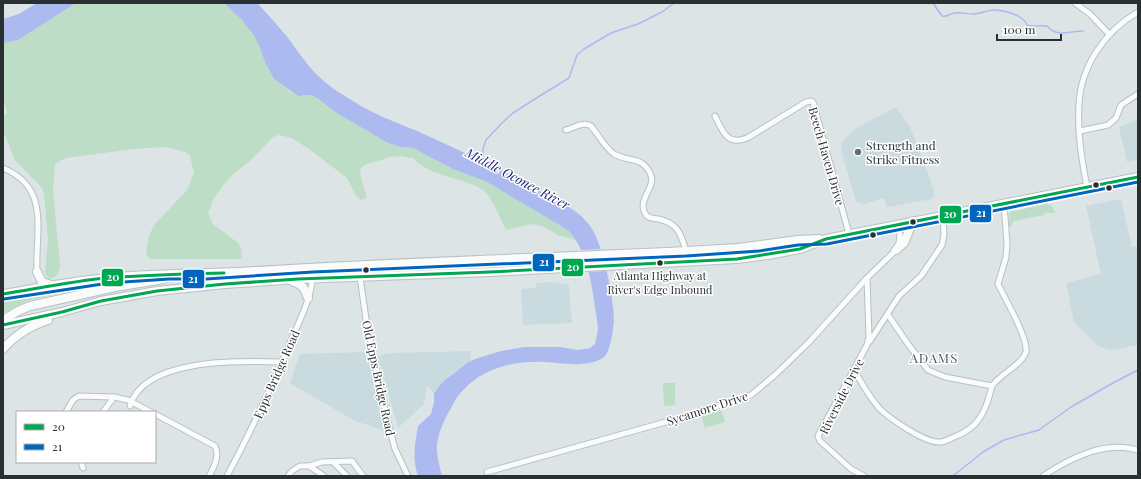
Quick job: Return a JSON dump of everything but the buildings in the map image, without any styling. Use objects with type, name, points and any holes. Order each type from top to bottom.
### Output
[{"type":"main road","points":[[3,325],[62,312],[100,301],[157,290],[289,280],[563,268],[768,256],[800,249],[826,239],[849,234],[1138,177]]},
{"type":"main road","points":[[896,250],[904,243],[913,221]]},
{"type":"main road","points":[[3,294],[108,278],[726,249],[798,240],[826,239]]},
{"type":"main road","points":[[726,249],[728,259]]},
{"type":"main road","points":[[36,272],[42,282],[52,286]]},
{"type":"main road","points":[[28,289],[35,279],[36,272]]},
{"type":"main road","points":[[3,320],[30,306],[130,284],[206,274]]},
{"type":"main road","points":[[289,280],[302,285],[308,298]]},
{"type":"main road","points":[[3,349],[26,329],[50,319],[62,312]]},
{"type":"street","points":[[1075,3],[1090,14],[1109,34]]},
{"type":"street","points":[[1087,188],[1080,131],[1079,104],[1083,80],[1099,47],[1109,34],[1138,12]]},
{"type":"street","points":[[1080,131],[1108,125],[1116,118],[1121,105],[1138,94]]},
{"type":"street","name":"Beech Haven Drive","points":[[716,116],[722,131],[728,138],[736,141],[749,137],[806,102],[813,102],[849,234]]},
{"type":"street","points":[[566,130],[582,124],[587,124],[591,126],[613,153],[624,158],[638,160],[646,165],[652,178],[643,201],[645,212],[650,218],[665,221],[676,227],[686,251]]},
{"type":"street","points":[[3,168],[13,172],[23,180],[31,189],[35,201],[38,222],[36,272]]},
{"type":"street","points":[[854,370],[873,401],[882,411],[921,437],[940,442],[964,433],[977,423],[982,416],[992,386],[998,378],[1026,354],[1023,336],[1019,326],[998,284],[1006,257],[1007,243],[1004,204]]},
{"type":"street","name":"Riverside Drive","points":[[864,476],[851,469],[820,441],[818,436],[868,344],[899,296],[926,271],[942,245],[944,235],[943,216]]},
{"type":"street","points":[[896,250],[899,238],[898,225]]},
{"type":"street","name":"Sycamore Drive","points":[[487,472],[680,418],[751,395],[775,375],[809,342],[867,278],[896,250]]},
{"type":"street","name":"Epps Bridge Road","points":[[226,476],[252,430],[282,362],[308,298],[313,279],[313,268]]},
{"type":"street","name":"Old Epps Bridge Road","points":[[360,277],[367,326],[387,419],[395,449],[408,476]]},
{"type":"street","name":"Riverside Drive","points":[[867,278],[870,337],[868,344]]},
{"type":"street","points":[[888,315],[928,370],[945,377],[992,386]]},
{"type":"street","points":[[130,403],[139,388],[166,372],[180,368],[217,363],[282,362]]},
{"type":"street","points":[[67,411],[74,400],[79,396],[114,397],[149,411]]},
{"type":"street","points":[[104,411],[114,397]]},
{"type":"street","points":[[156,415],[215,446],[217,451],[216,460],[210,476]]},
{"type":"street","points":[[1043,476],[1072,459],[1092,451],[1122,447],[1138,450]]},
{"type":"street","points":[[288,476],[292,471],[300,466],[309,466],[322,462],[352,461],[363,476]]},
{"type":"street","points":[[333,462],[347,476]]},
{"type":"street","points":[[309,466],[324,476]]},
{"type":"shaded area","points":[[896,107],[910,127],[935,195],[932,199],[887,207],[884,198],[864,204],[856,202],[842,153],[841,146],[843,141],[853,130]]},
{"type":"shaded area","points":[[1138,119],[1138,160],[1127,162],[1119,127]]},
{"type":"shaded area","points":[[1121,199],[1132,247],[1138,246],[1138,345],[1111,350],[1100,347],[1074,323],[1066,283],[1101,274],[1086,206]]},
{"type":"shaded area","points":[[552,282],[567,284],[569,286],[572,323],[523,325],[521,289],[536,288],[536,283]]},
{"type":"shaded area","points":[[470,351],[471,361],[446,379],[434,394],[427,385],[424,404],[398,428],[378,357],[393,353]]},
{"type":"shaded area","points":[[364,352],[372,355],[389,432],[355,421],[290,383],[300,354]]},
{"type":"green space","points":[[76,3],[224,3],[241,19],[253,34],[260,45],[265,62],[274,79],[289,91],[299,96],[311,95],[317,98],[327,106],[388,143],[400,147],[413,148],[453,169],[487,182],[559,224],[568,230],[576,240],[558,235],[542,226],[532,224],[506,230],[492,201],[484,191],[471,184],[432,171],[418,163],[413,158],[401,156],[388,157],[366,164],[361,168],[360,174],[367,198],[361,200],[356,196],[347,178],[292,138],[279,135],[273,137],[250,161],[233,174],[213,200],[208,213],[213,224],[238,243],[241,249],[242,259],[150,259],[146,254],[149,235],[155,224],[187,190],[194,173],[190,156],[185,152],[165,147],[133,149],[66,158],[55,164],[53,190],[60,266],[57,275],[48,279],[45,273],[48,239],[44,194],[42,188],[14,159],[6,137],[3,134],[3,117],[7,113],[3,97],[3,43],[18,40]]},
{"type":"green space","points":[[1046,204],[1052,206],[1055,213],[1046,213],[1044,215],[1014,221],[1011,227],[1009,226],[1010,212]]},
{"type":"green space","points":[[95,282],[97,284],[95,286],[30,300],[3,313],[3,298]]},
{"type":"green space","points":[[663,383],[675,383],[675,405],[664,406]]},
{"type":"green space","points":[[721,410],[725,422],[705,428],[701,416]]},
{"type":"water","points":[[37,3],[76,3],[18,40],[3,43],[3,19],[19,14]]},
{"type":"water","points":[[224,3],[257,3],[288,38],[315,73],[338,92],[384,118],[417,131],[482,161],[563,204],[586,220],[595,234],[607,272],[614,311],[610,346],[606,355],[596,361],[582,364],[544,362],[516,363],[490,371],[478,378],[458,396],[440,430],[437,449],[442,476],[418,476],[415,463],[415,451],[418,426],[431,414],[434,394],[446,379],[467,363],[501,351],[525,347],[560,347],[578,350],[590,348],[595,344],[598,329],[597,320],[589,273],[581,250],[568,230],[487,182],[453,169],[413,148],[400,147],[388,143],[337,113],[317,98],[311,95],[299,96],[295,94],[274,79],[253,34],[241,19]]},
{"type":"pier","points":[[603,249],[608,271],[587,272],[579,250]]},
{"type":"waterway","name":"Middle Oconee River","points":[[482,162],[483,149],[486,140],[513,113],[569,78],[577,55],[584,49],[611,33],[638,24],[662,12],[674,3]]},
{"type":"waterway","points":[[933,3],[942,16],[952,13],[973,14],[998,10],[1008,12],[1022,18],[1027,25],[1047,26],[1051,30],[1059,33],[1083,31]]},
{"type":"waterway","points":[[953,476],[983,452],[1004,440],[1039,430],[1071,407],[1138,370]]},
{"type":"transit line","name":"20","points":[[3,325],[62,312],[101,301],[157,291],[225,284],[298,279],[490,272],[737,259],[800,249],[826,239],[1138,177]]},
{"type":"transit line","name":"21","points":[[4,299],[109,283],[169,279],[206,279],[313,272],[686,256],[759,251],[798,245],[827,244],[1138,182]]},
{"type":"transit line","name":"20","points":[[3,294],[96,279],[224,273]]},
{"type":"place","name":"Strength and Strike Fitness","points":[[858,152]]},
{"type":"place","name":"Atlanta Highway at River's Edge Inbound","points":[[660,263]]},
{"type":"district","name":"ADAMS","points":[[934,357]]}]
